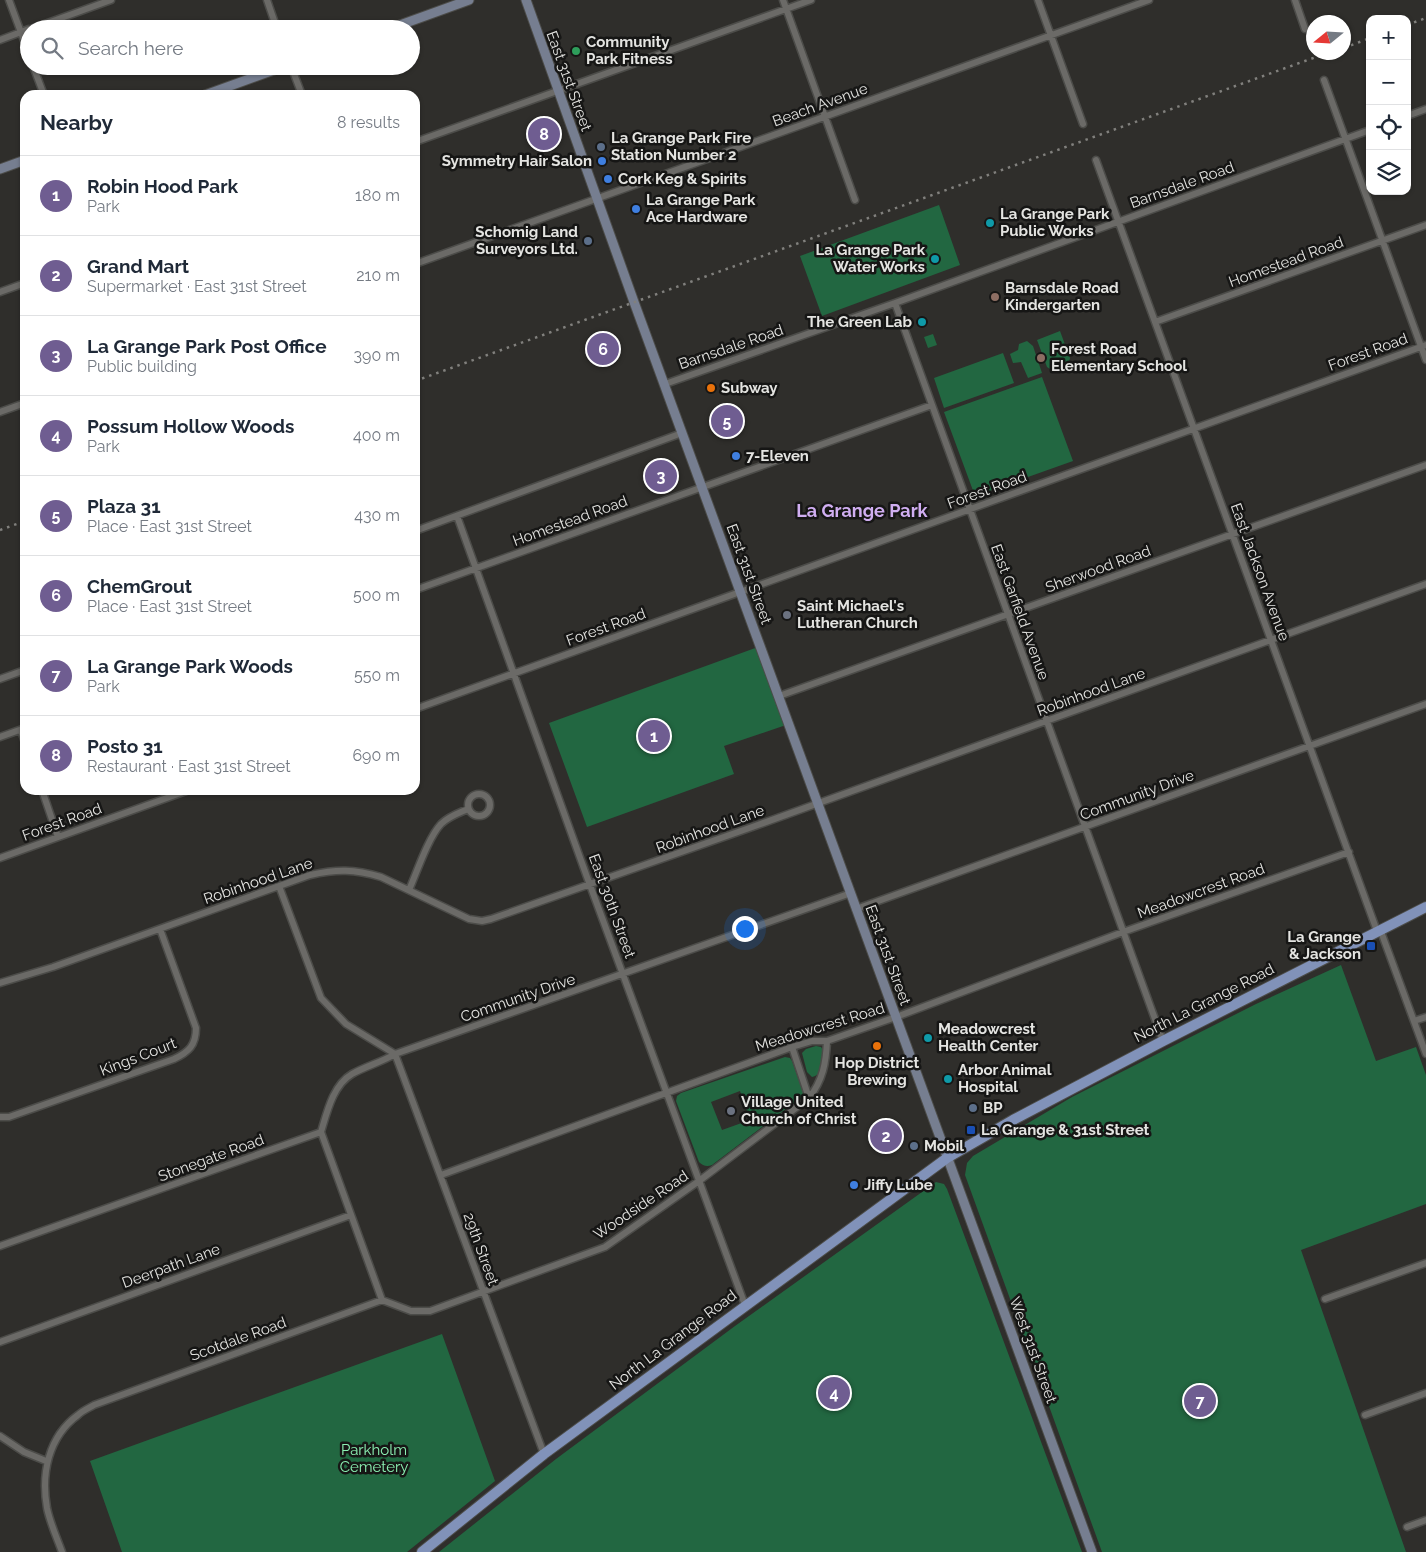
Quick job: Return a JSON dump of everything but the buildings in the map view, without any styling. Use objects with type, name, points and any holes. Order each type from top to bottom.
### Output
[{"type":"main road","points":[[414,20],[469,0]]},
{"type":"main road","name":"East 31st Street","points":[[526,0],[947,1158]]},
{"type":"main road","points":[[219,90],[260,75]]},
{"type":"main road","points":[[0,169],[20,162]]},
{"type":"main road","name":"North La Grange Road","points":[[422,1552],[544,1454],[745,1304],[947,1158],[998,1128],[1163,1041],[1426,907]]},
{"type":"main road","name":"West 31st Street","points":[[947,1158],[1092,1552]]},
{"type":"street","points":[[9,0],[20,29]]},
{"type":"street","points":[[55,20],[111,0]]},
{"type":"street","points":[[267,0],[275,20]]},
{"type":"street","points":[[783,0],[855,200]]},
{"type":"street","points":[[420,140],[811,0]]},
{"type":"street","points":[[1038,0],[1083,124]]},
{"type":"street","name":"Beach Avenue","points":[[420,262],[1149,0]]},
{"type":"street","points":[[1295,0],[1305,29]]},
{"type":"street","points":[[0,40],[20,32]]},
{"type":"street","points":[[36,75],[42,90]]},
{"type":"street","points":[[294,75],[300,90]]},
{"type":"street","points":[[1324,80],[1382,240],[1424,346],[1426,360]]},
{"type":"street","points":[[1411,115],[1426,110]]},
{"type":"street","name":"Barnsdale Road","points":[[665,384],[895,303],[1366,132]]},
{"type":"street","name":"East Jackson Avenue","points":[[1096,160],[1348,852],[1426,1054]]},
{"type":"street","name":"Homestead Road","points":[[1156,322],[1426,225]]},
{"type":"street","points":[[0,292],[20,284]]},
{"type":"street","name":"East Garfield Avenue","points":[[895,303],[1163,1041]]},
{"type":"street","name":"Forest Road","points":[[420,707],[1424,346]]},
{"type":"street","name":"Homestead Road","points":[[420,588],[932,404]]},
{"type":"street","points":[[0,412],[20,405]]},
{"type":"street","points":[[420,529],[682,432]]},
{"type":"street","name":"Sherwood Road","points":[[779,696],[1426,465]]},
{"type":"street","name":"East 30th Street","points":[[457,516],[590,885],[745,1304]]},
{"type":"street","name":"Robinhood Lane","points":[[0,983],[330,870],[349,870],[381,877],[469,918],[482,921],[590,885],[818,804],[1426,584]]},
{"type":"street","points":[[0,679],[20,672]]},
{"type":"street","name":"Community Drive","points":[[856,909],[1426,704]]},
{"type":"street","points":[[0,737],[20,730]]},
{"type":"street","points":[[44,795],[58,837]]},
{"type":"street","name":"Forest Road","points":[[0,858],[175,795]]},
{"type":"street","points":[[409,890],[434,834],[441,824],[449,817],[468,809]]},
{"type":"street","name":"Meadowcrest Road","points":[[440,1175],[792,1047],[812,1041],[827,1041],[896,1017],[1123,932],[1348,852]]},
{"type":"street","points":[[279,886],[321,998],[346,1024],[395,1054]]},
{"type":"street","name":"Community Drive","points":[[395,1054],[851,893]]},
{"type":"street","name":"Kings Court","points":[[0,1117],[9,1117],[174,1059],[192,1048],[196,1036],[196,1028],[160,929]]},
{"type":"street","points":[[1414,1021],[1426,1017]]},
{"type":"street","name":"Woodside Road","points":[[382,1300],[410,1311],[430,1311],[605,1247],[699,1181],[809,1098],[820,1082],[826,1062],[827,1041]]},
{"type":"street","points":[[792,1047],[809,1098]]},
{"type":"street","points":[[382,1300],[321,1132],[329,1108],[341,1084],[352,1074],[395,1054]]},
{"type":"street","name":"29th Street","points":[[395,1054],[544,1454]]},
{"type":"street","name":"Stonegate Road","points":[[0,1246],[321,1132]]},
{"type":"street","name":"Deerpath Lane","points":[[0,1342],[351,1215]]},
{"type":"street","points":[[1325,1299],[1426,1263]]},
{"type":"street","name":"Scotdale Road","points":[[62,1552],[47,1510],[45,1492],[46,1461],[63,1430],[77,1415],[94,1405],[382,1300]]},
{"type":"street","points":[[1365,1415],[1426,1393]]},
{"type":"street","points":[[0,1436],[24,1452],[46,1461]]},
{"type":"street","points":[[1407,1527],[1426,1520]]},
{"type":"green space","points":[[939,205],[960,265],[822,316],[800,256]]},
{"type":"green space","points":[[1060,331],[1070,358],[1069,362],[1050,369],[1047,367],[1037,340]]},
{"type":"green space","points":[[933,334],[937,345],[928,348],[924,337]]},
{"type":"green space","points":[[1027,341],[1033,346],[1042,373],[1028,378],[1021,362],[1013,363],[1010,354],[1018,350],[1019,344]]},
{"type":"green space","points":[[1003,353],[1014,383],[944,408],[934,378]]},
{"type":"green space","points":[[1042,377],[1073,461],[975,496],[944,412]]},
{"type":"green space","points":[[758,647],[786,725],[724,746],[734,774],[587,827],[549,723]]},
{"type":"green space","points":[[1341,965],[1376,1061],[1416,1047],[1426,1075],[1426,1204],[1301,1250],[1406,1552],[1102,1552],[965,1175],[967,1163],[973,1156],[1072,1097],[1256,1004]]},
{"type":"green space","points":[[816,1046],[821,1047],[824,1052],[820,1071],[816,1076],[812,1077],[807,1072],[802,1053],[806,1049]]},
{"type":"green space","points":[[785,1057],[790,1058],[792,1061],[803,1096],[712,1165],[707,1166],[699,1162],[676,1101],[677,1096]],"holes":[[[740,1091],[750,1120],[722,1130],[711,1102]]]},
{"type":"green space","points":[[936,1182],[944,1184],[947,1189],[1082,1552],[439,1552],[556,1459],[735,1326]]},
{"type":"green space","name":"Parkholm Cemetery","points":[[442,1334],[495,1481],[407,1552],[122,1552],[90,1461]]},
{"type":"railway","points":[[1411,24],[1426,18]]},
{"type":"railway","points":[[1351,45],[1366,40]]},
{"type":"railway","points":[[420,379],[1308,60]]},
{"type":"railway","points":[[0,530],[20,523]]},
{"type":"place","name":"Community Park Fitness","points":[[576,51]]},
{"type":"place","name":"Posto 31","points":[[544,134]]},
{"type":"place","name":"La Grange Park Fire Station Number 2","points":[[601,147]]},
{"type":"place","name":"Symmetry Hair Salon","points":[[602,161]]},
{"type":"place","name":"Cork Keg & Spirits","points":[[608,179]]},
{"type":"place","name":"La Grange Park Ace Hardware","points":[[636,209]]},
{"type":"place","name":"La Grange Park Public Works","points":[[990,223]]},
{"type":"place","name":"Schomig Land Surveyors Ltd.","points":[[588,241]]},
{"type":"place","name":"La Grange Park Water Works","points":[[935,259]]},
{"type":"place","name":"Barnsdale Road Kindergarten","points":[[995,297]]},
{"type":"place","name":"The Green Lab","points":[[922,322]]},
{"type":"place","name":"ChemGrout","points":[[603,349]]},
{"type":"place","name":"Forest Road Elementary School","points":[[1041,358]]},
{"type":"place","name":"Subway","points":[[711,388]]},
{"type":"place","name":"Plaza 31","points":[[727,421]]},
{"type":"place","name":"7-Eleven","points":[[736,456]]},
{"type":"place","name":"La Grange Park Post Office","points":[[661,476]]},
{"type":"place","name":"Saint Michael's Lutheran Church","points":[[787,615]]},
{"type":"place","name":"Robin Hood Park","points":[[654,736]]},
{"type":"place","name":"La Grange & Jackson","points":[[1371,946]]},
{"type":"place","name":"Meadowcrest Health Center","points":[[928,1038]]},
{"type":"place","name":"Hop District Brewing","points":[[877,1046]]},
{"type":"place","name":"Arbor Animal Hospital","points":[[948,1079]]},
{"type":"place","name":"BP","points":[[973,1108]]},
{"type":"place","name":"Village United Church of Christ","points":[[731,1111]]},
{"type":"place","name":"La Grange & 31st Street","points":[[971,1130]]},
{"type":"place","name":"Grand Mart","points":[[886,1136]]},
{"type":"place","name":"Mobil","points":[[914,1146]]},
{"type":"place","name":"Jiffy Lube","points":[[854,1185]]},
{"type":"place","name":"Possum Hollow Woods","points":[[834,1393]]},
{"type":"place","name":"La Grange Park Woods","points":[[1200,1401]]},
{"type":"district","name":"La Grange Park","points":[[862,511]]}]
